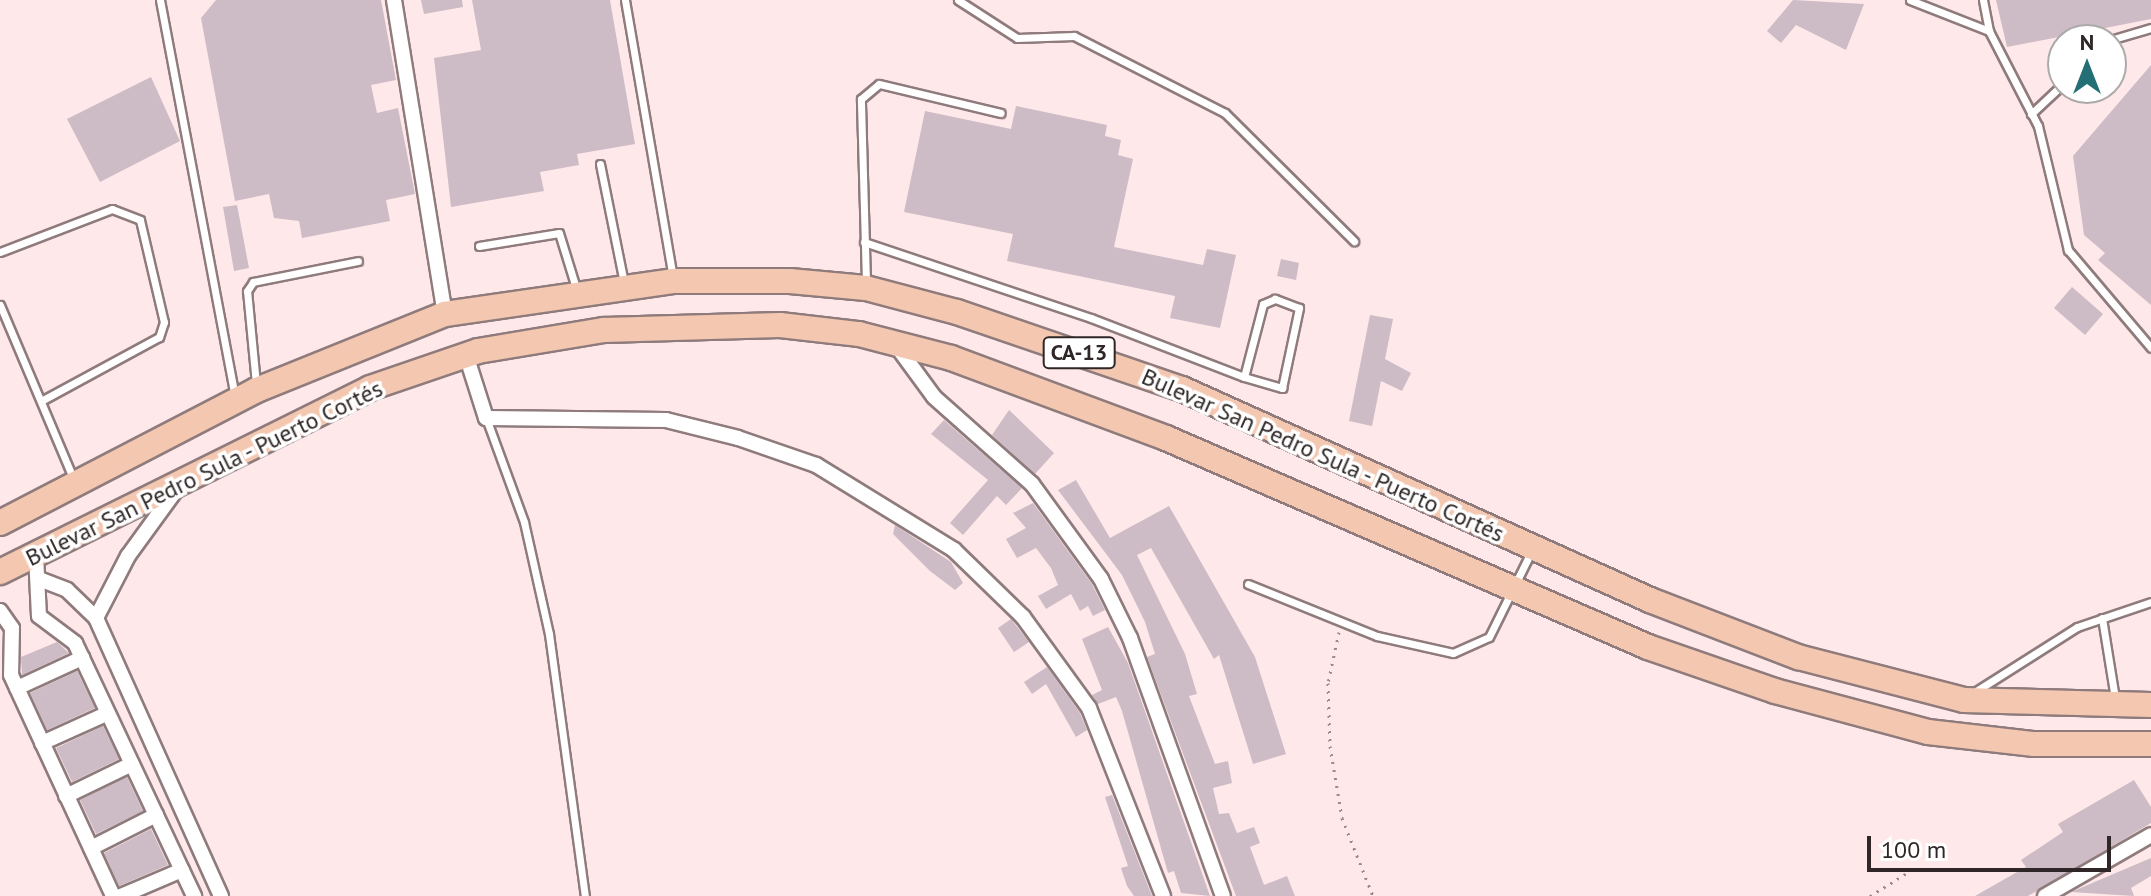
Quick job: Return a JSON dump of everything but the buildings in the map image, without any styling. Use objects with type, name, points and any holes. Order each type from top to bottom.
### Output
[{"type":"highway","name":"Bulevar San Pedro Sula - Puerto Cortés","points":[[0,523],[246,396],[445,314],[577,291],[673,281],[866,288],[1182,389],[1534,547],[1798,657],[1964,700],[2116,707],[2151,705]]},
{"type":"highway","name":"Bulevar San Pedro Sula - Puerto Cortés","points":[[0,572],[37,567],[183,482],[370,388],[466,355],[604,330],[692,324],[780,325],[893,342],[1166,438],[1648,647],[1874,721],[2034,744],[2151,744]]},
{"type":"street","points":[[394,0],[445,314]]},
{"type":"street","points":[[893,342],[934,397],[1032,484],[1101,579],[1140,664],[1223,896]]},
{"type":"street","points":[[466,355],[486,418],[666,420],[738,438],[816,465],[954,550],[1012,604],[1089,708],[1163,896]]},
{"type":"street","points":[[96,618],[128,556],[183,482]]},
{"type":"street","points":[[37,567],[96,618],[221,896]]},
{"type":"street","points":[[37,567],[39,616],[75,643],[194,896]]},
{"type":"street","points":[[0,611],[12,628],[17,688],[113,896]]},
{"type":"street","points":[[17,688],[82,658]]},
{"type":"street","points":[[42,743],[108,713]]},
{"type":"street","points":[[66,796],[132,764]]},
{"type":"street","points":[[91,848],[156,815]]},
{"type":"street","points":[[2045,896],[2151,835]]},
{"type":"street","points":[[121,896],[182,870]]},
{"type":"lane","points":[[160,0],[246,396]]},
{"type":"lane","points":[[625,0],[673,281]]},
{"type":"lane","points":[[958,0],[1017,38],[1074,36],[1225,113],[1354,241]]},
{"type":"lane","points":[[1910,0],[1989,31]]},
{"type":"lane","points":[[1983,0],[1989,31],[2031,114],[2068,250],[2151,348]]},
{"type":"lane","points":[[2127,35],[2151,28]]},
{"type":"lane","points":[[866,288],[857,112],[870,87],[1001,113]]},
{"type":"lane","points":[[2031,114],[2047,99]]},
{"type":"lane","points":[[600,164],[624,286]]},
{"type":"lane","points":[[0,252],[112,209],[140,220],[164,322],[159,337],[41,401]]},
{"type":"lane","points":[[479,246],[559,233],[577,291]]},
{"type":"lane","points":[[864,242],[1244,377],[1286,386],[1299,308],[1275,299],[1263,304],[1244,377]]},
{"type":"lane","points":[[246,396],[247,291],[253,282],[358,261]]},
{"type":"lane","points":[[0,305],[75,484]]},
{"type":"lane","points":[[486,418],[524,522],[549,634],[585,896]]},
{"type":"lane","points":[[1248,584],[1341,621],[1453,653],[1489,637],[1517,588],[1534,547]]},
{"type":"lane","points":[[1964,700],[2010,665],[2102,618],[2151,602]]},
{"type":"lane","points":[[2102,618],[2116,707]]},
{"type":"path","points":[[1341,621],[1328,683],[1330,746],[1342,818],[1373,896]]},
{"type":"path","points":[[1870,896],[1907,873]]}]
